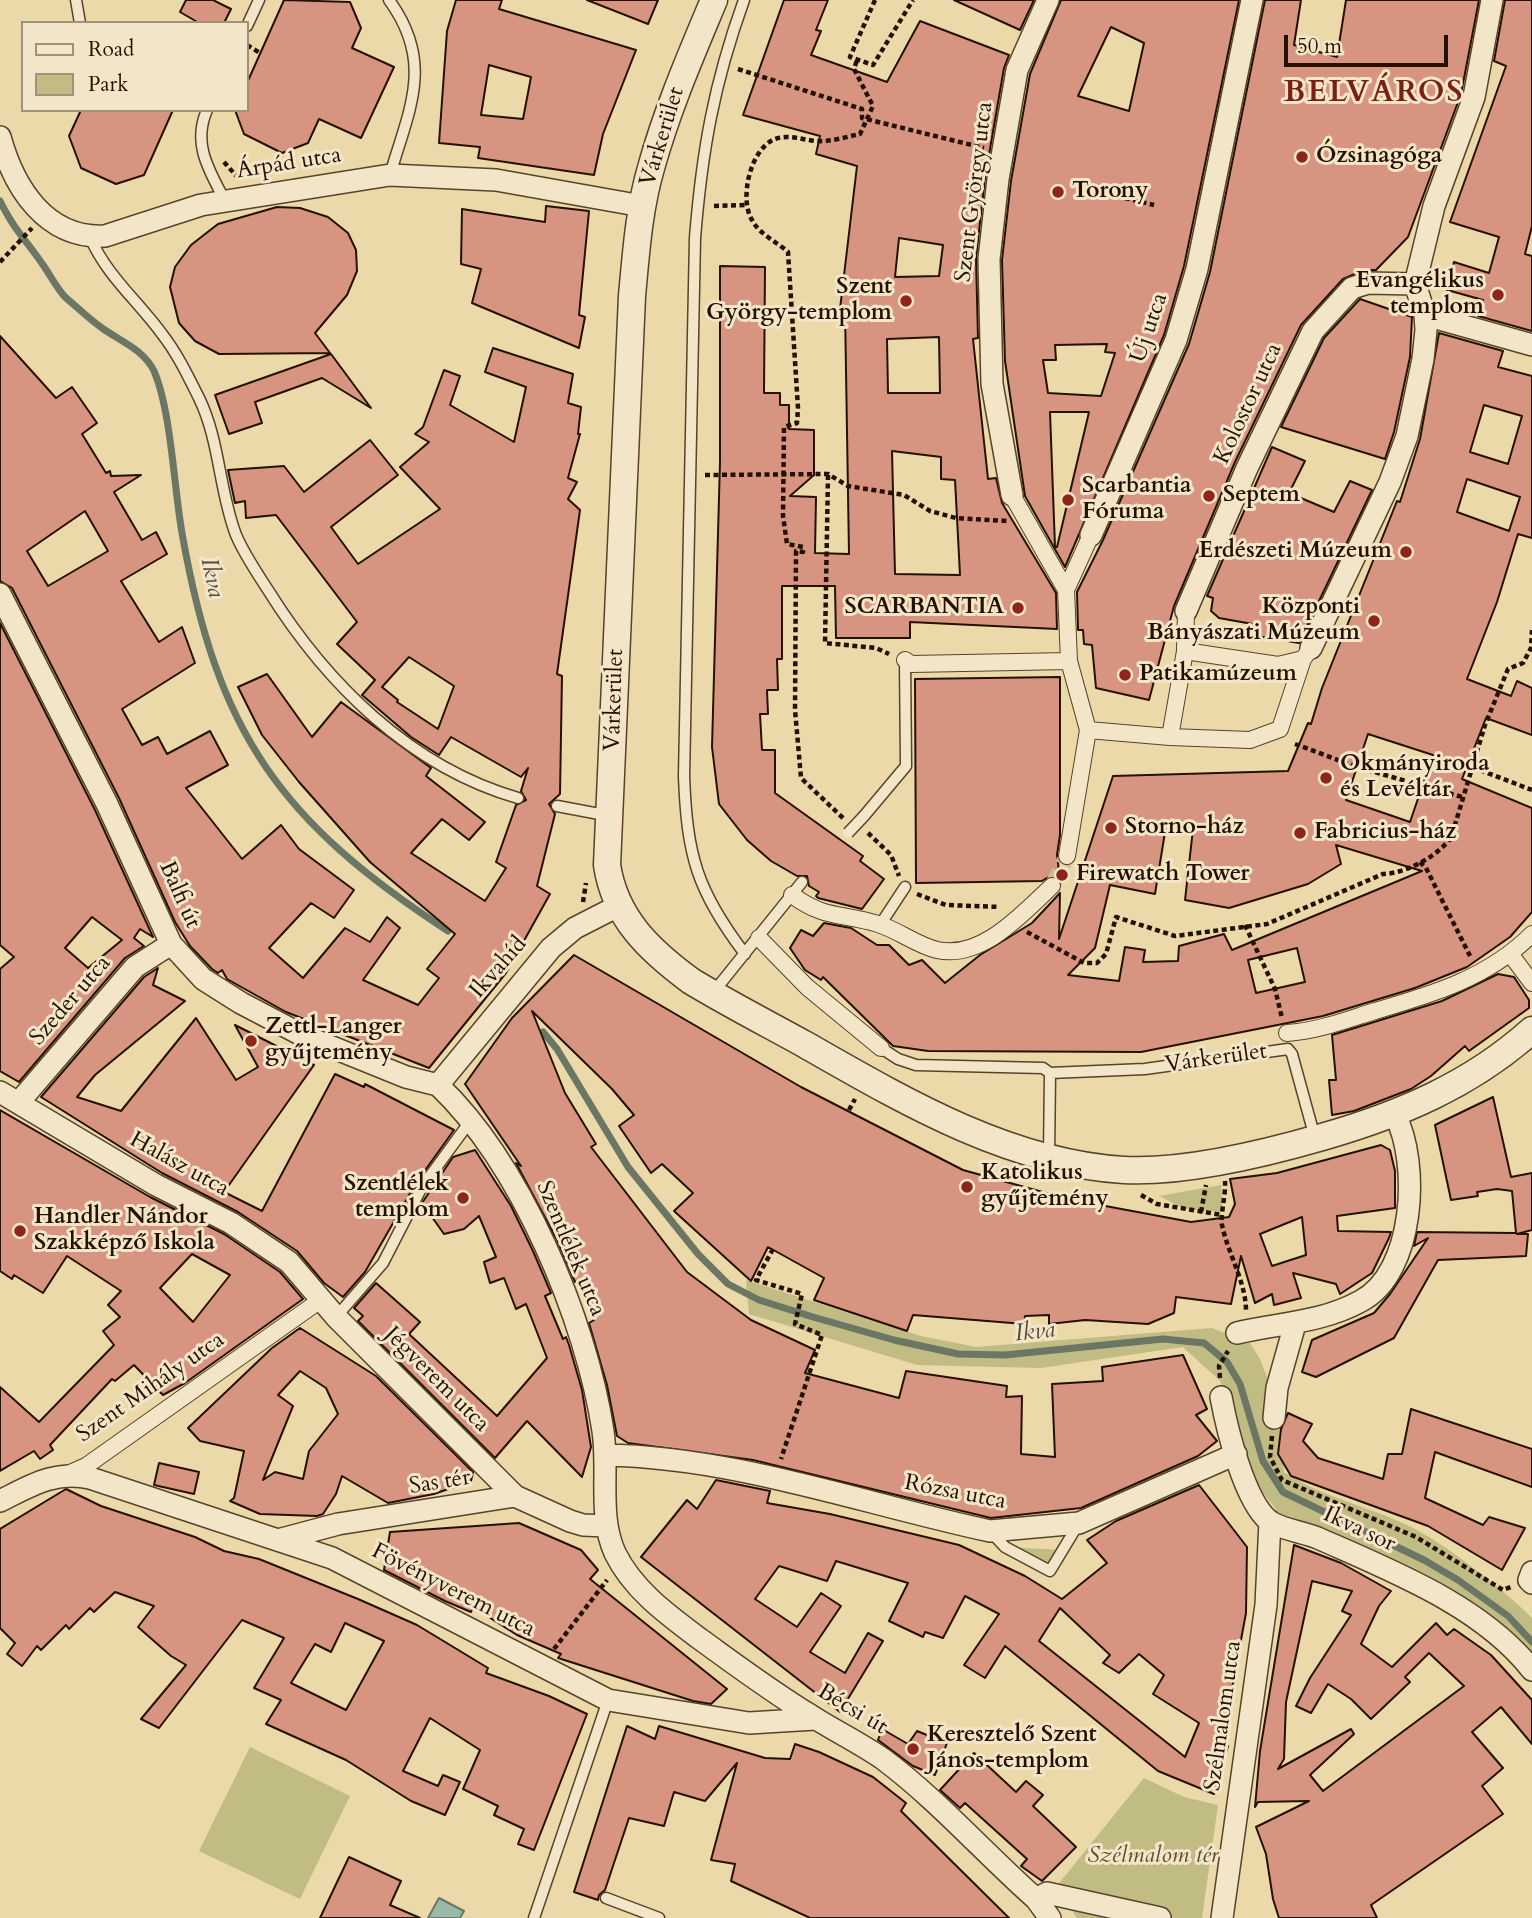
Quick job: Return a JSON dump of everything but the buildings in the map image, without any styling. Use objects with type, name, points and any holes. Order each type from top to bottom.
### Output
[{"type":"street","name":"Várkerület","points":[[714,0],[676,93],[651,165],[642,206],[632,296],[607,865],[618,906],[631,927],[656,954],[712,994],[927,1111],[988,1138],[1049,1157],[1099,1168],[1158,1169],[1195,1165],[1315,1139],[1395,1115],[1483,1070],[1532,1030]]},
{"type":"street","name":"Szent György utca","points":[[1048,0],[1017,70],[1002,151],[989,259],[989,324],[992,384],[1012,495],[1066,590]]},
{"type":"street","name":"Új utca","points":[[1088,730],[1069,660],[1066,590],[1176,340],[1197,269],[1252,0]]},
{"type":"street","points":[[1067,856],[1088,730],[1250,740],[1280,729],[1307,653],[1390,482],[1407,436],[1423,359],[1425,315],[1415,284],[1434,206],[1474,97],[1492,0]]},
{"type":"street","points":[[0,137],[8,166],[22,191],[60,228],[90,237]]},
{"type":"street","name":"Árpád utca","points":[[90,237],[105,236],[201,205],[390,174],[496,180],[642,206]]},
{"type":"street","name":"Kolostor utca","points":[[1186,611],[1247,468],[1314,331],[1352,288],[1368,283],[1415,284]]},
{"type":"street","points":[[1425,315],[1532,345]]},
{"type":"street","name":"Balfi út","points":[[0,594],[107,804],[171,944],[202,979],[302,1035],[406,1077],[439,1085]]},
{"type":"street","points":[[1170,737],[1185,651],[1186,611]]},
{"type":"street","points":[[1185,651],[1278,665],[1307,653]]},
{"type":"street","points":[[905,660],[911,664],[1069,660]]},
{"type":"street","points":[[797,888],[812,910],[880,925],[939,951],[972,947],[1011,923],[1052,886]]},
{"type":"street","name":"Ikvahíd","points":[[439,1085],[525,978],[575,928],[618,906]]},
{"type":"street","points":[[1287,1033],[1311,1031],[1427,998],[1480,974],[1511,955],[1532,934]]},
{"type":"street","name":"Várkerület","points":[[759,937],[807,987],[881,1048]]},
{"type":"street","name":"Szeder utca","points":[[19,1102],[135,967],[171,944]]},
{"type":"street","points":[[1511,955],[1532,983]]},
{"type":"street","name":"Szentlélek utca","points":[[439,1085],[471,1120],[519,1191],[558,1280],[591,1378],[606,1455]]},
{"type":"street","name":"Halász utca","points":[[0,1092],[156,1185],[253,1237],[289,1262],[322,1299]]},
{"type":"street","points":[[1237,1333],[1269,1325],[1311,1321],[1364,1300],[1391,1266],[1409,1214],[1409,1173],[1395,1115]]},
{"type":"street","name":"Jégverem utca","points":[[322,1299],[336,1317],[515,1496]]},
{"type":"street","name":"Szent Mihály utca","points":[[0,1501],[43,1479],[70,1474],[86,1466],[322,1299]]},
{"type":"street","points":[[1273,1418],[1277,1388],[1295,1324]]},
{"type":"street","points":[[1221,1397],[1243,1478],[1270,1521]]},
{"type":"street","name":"Rózsa utca","points":[[606,1455],[697,1465],[774,1479],[989,1531],[1079,1523],[1236,1454]]},
{"type":"street","points":[[515,1496],[583,1525],[607,1526],[606,1455]]},
{"type":"street","name":"Fövényverem utca","points":[[70,1474],[332,1558],[608,1700],[749,1723],[815,1719]]},
{"type":"street","name":"Sas tér","points":[[278,1540],[338,1524],[515,1496]]},
{"type":"street","name":"Ikva sor","points":[[1270,1521],[1317,1538],[1441,1598],[1514,1647],[1532,1670]]},
{"type":"street","name":"Szélmalom utca","points":[[1222,1918],[1267,1591],[1270,1521]]},
{"type":"street","points":[[332,1558],[322,1545],[321,1537],[326,1530],[338,1524]]},
{"type":"street","name":"Bécsi út","points":[[607,1526],[619,1559],[657,1607],[774,1693],[882,1758],[917,1787],[1036,1899],[1050,1918]]},
{"type":"street","points":[[763,1722],[780,1713],[781,1705],[774,1693]]},
{"type":"street","points":[[1036,1899],[1047,1893],[1160,1918]]},
{"type":"lane","points":[[76,0],[80,21]]},
{"type":"lane","points":[[248,24],[259,0]]},
{"type":"lane","points":[[389,0],[406,25],[416,65],[412,110],[390,174]]},
{"type":"lane","points":[[744,0],[718,77],[702,157],[695,238],[684,776],[690,844],[699,880],[708,902],[745,954]]},
{"type":"lane","points":[[206,112],[200,127],[202,156],[225,201]]},
{"type":"lane","points":[[90,237],[102,261],[163,335],[200,400],[210,424],[225,502],[237,538],[288,622],[316,659],[370,714],[406,743],[456,774],[489,790],[518,798]]},
{"type":"lane","points":[[849,834],[906,766],[905,660]]},
{"type":"lane","points":[[557,806],[610,816]]},
{"type":"lane","points":[[880,925],[905,887]]},
{"type":"lane","points":[[712,994],[797,888]]},
{"type":"lane","name":"Várkerület","points":[[881,1048],[898,1059],[916,1065],[1043,1068],[1050,1073],[1145,1069],[1287,1049],[1292,1054],[1315,1139]]},
{"type":"lane","points":[[1049,1157],[1050,1073]]},
{"type":"lane","points":[[336,1317],[383,1263],[422,1187],[471,1120]]},
{"type":"lane","points":[[989,1531],[1005,1547],[1050,1571],[1079,1523]]},
{"type":"lane","points":[[534,1918],[608,1700]]},
{"type":"lane","points":[[606,1898],[659,1918]]},
{"type":"path","points":[[875,0],[850,57],[873,65],[913,0]]},
{"type":"path","points":[[248,46],[260,53]]},
{"type":"path","points":[[846,820],[800,778],[795,709],[794,586],[796,551],[803,552],[803,547],[787,544],[782,473],[784,427],[797,423],[798,408],[788,251],[756,226],[746,205],[755,160],[761,149],[774,140],[792,136],[819,141],[860,134],[873,106],[854,69],[857,60]]},
{"type":"path","points":[[738,69],[862,110],[862,118],[951,142],[1002,151]]},
{"type":"path","points":[[221,159],[254,196]]},
{"type":"path","points":[[1125,198],[1154,205]]},
{"type":"path","points":[[723,207],[746,205]]},
{"type":"path","points":[[0,262],[36,223]]},
{"type":"path","points":[[828,474],[825,643],[876,648]]},
{"type":"path","points":[[703,475],[828,474],[848,486],[893,492],[929,511],[956,518],[1007,522],[1022,516]]},
{"type":"path","points":[[1016,926],[1084,963],[1097,963],[1106,954],[1116,917],[1175,936],[1267,924],[1383,874],[1396,874],[1420,862],[1443,848],[1451,838],[1472,767],[1508,669],[1523,663],[1531,648],[1532,630]]},
{"type":"path","points":[[1295,744],[1357,767],[1462,797]]},
{"type":"path","points":[[1472,767],[1532,790]]},
{"type":"path","points":[[849,834],[891,855],[905,887],[946,905],[1008,908]]},
{"type":"path","points":[[1420,862],[1426,868],[1480,974]]},
{"type":"path","points":[[1245,925],[1275,989],[1287,1033]]},
{"type":"path","points":[[1201,1212],[1208,1180]]},
{"type":"path","points":[[1141,1195],[1157,1204],[1222,1215],[1224,1232],[1245,1296],[1246,1310],[1237,1333]]},
{"type":"path","points":[[773,1249],[756,1280],[802,1294],[795,1324],[822,1335],[774,1479]]},
{"type":"path","points":[[1273,1418],[1270,1457],[1282,1480],[1416,1537],[1503,1590],[1531,1578]]},
{"type":"path","points":[[541,1666],[607,1580]]},
{"type":"green space","points":[[1221,1185],[1223,1212],[1185,1209],[1159,1196]]},
{"type":"green space","points":[[746,1280],[921,1336],[976,1347],[1212,1328],[1250,1343],[1260,1359],[1288,1431],[1282,1449],[1284,1472],[1316,1489],[1417,1530],[1477,1571],[1532,1618],[1532,1657],[1282,1517],[1249,1475],[1238,1424],[1220,1381],[1183,1347],[1041,1368],[917,1365],[749,1314]]},
{"type":"green space","points":[[1005,1547],[1064,1550],[1050,1571]]},
{"type":"green space","points":[[250,1747],[350,1796],[300,1899],[199,1851]]},
{"type":"green space","name":"Szélmalom tér","points":[[1144,1778],[1184,1797],[1218,1805],[1202,1918],[1077,1918],[1056,1887]]},
{"type":"shaded area","points":[[439,1898],[464,1911],[460,1918],[428,1918]]},
{"type":"waterway","name":"Ikva","points":[[0,201],[14,226],[65,297],[97,324],[137,351],[154,371],[164,406],[182,533],[197,603],[215,664],[237,717],[265,765],[299,809],[340,850],[389,890],[448,931]]},
{"type":"waterway","name":"Ikva","points":[[543,1032],[557,1049],[628,1167],[698,1254],[728,1284],[759,1300],[813,1317],[894,1340],[958,1354],[1005,1355],[1163,1339],[1204,1343],[1227,1362],[1240,1384],[1263,1461],[1283,1492],[1424,1560],[1458,1580],[1508,1616],[1532,1642]]},
{"type":"tunnel","points":[[1052,886],[1067,856]]},
{"type":"place","name":"Ózsinagóga","points":[[1302,157]]},
{"type":"place","name":"Torony","points":[[1058,192]]},
{"type":"place","name":"Evangélikus templom","points":[[1498,295]]},
{"type":"place","name":"Szent György-templom","points":[[906,301]]},
{"type":"place","name":"Septem","points":[[1209,496]]},
{"type":"place","name":"Scarbantia Fóruma","points":[[1068,500]]},
{"type":"place","name":"Erdészeti Múzeum","points":[[1406,552]]},
{"type":"place","name":"SCARBANTIA","points":[[1018,608]]},
{"type":"place","name":"Központi Bányászati Múzeum","points":[[1374,621]]},
{"type":"place","name":"Patikamúzeum","points":[[1125,675]]},
{"type":"place","name":"Okmányiroda és Levéltár","points":[[1326,778]]},
{"type":"place","name":"Storno-ház","points":[[1111,828]]},
{"type":"place","name":"Fabricius-ház","points":[[1300,833]]},
{"type":"place","name":"Firewatch Tower","points":[[1062,875]]},
{"type":"place","name":"Zettl-Langer gyűjtemény","points":[[251,1041]]},
{"type":"place","name":"Katolikus gyűjtemény","points":[[967,1187]]},
{"type":"place","name":"Szentlélek templom","points":[[463,1198]]},
{"type":"place","name":"Handler Nándor Szakképző Iskola","points":[[20,1231]]},
{"type":"place","name":"Keresztelő Szent János-templom","points":[[913,1749]]},
{"type":"district","name":"BELVÁROS","points":[[1374,94]]}]
